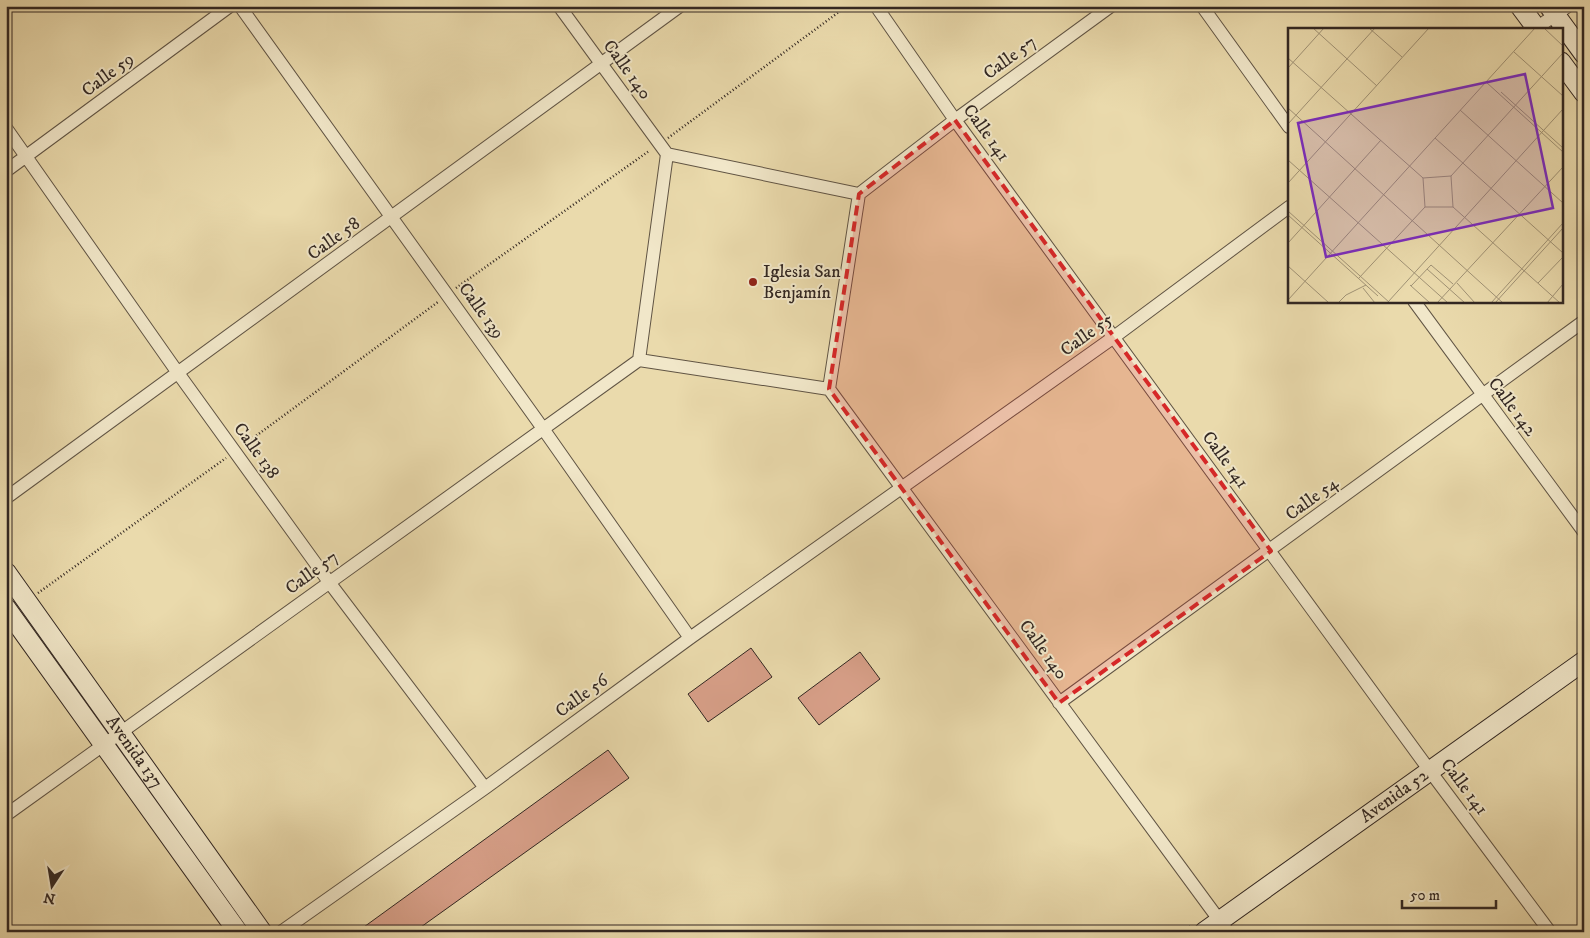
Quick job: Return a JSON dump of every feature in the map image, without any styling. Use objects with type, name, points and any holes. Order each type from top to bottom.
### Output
[{"type":"main road","points":[[1520,6],[1536,28]]},
{"type":"main road","points":[[1558,9],[1584,54]]},
{"type":"main road","points":[[1562,63],[1584,93]]},
{"type":"main road","name":"Avenida 137","points":[[6,572],[262,932]]},
{"type":"main road","name":"Avenida 137","points":[[6,608],[238,932]]},
{"type":"main road","name":"Avenida 52","points":[[1204,932],[1224,926],[1430,771],[1584,660]]},
{"type":"street","name":"Calle 59","points":[[6,172],[230,6]]},
{"type":"street","name":"Calle 139","points":[[240,6],[544,430],[690,638]]},
{"type":"street","name":"Calle 140","points":[[559,6],[663,149]]},
{"type":"street","name":"Calle 58","points":[[6,498],[680,6]]},
{"type":"street","name":"Calle 141","points":[[876,6],[955,120],[1430,771],[1550,932]]},
{"type":"street","name":"Calle 57","points":[[859,194],[955,120],[1110,6]]},
{"type":"street","points":[[1202,6],[1288,126]]},
{"type":"street","points":[[1536,28],[1558,9]]},
{"type":"street","name":"Calle 138","points":[[6,128],[178,373],[329,582],[485,788]]},
{"type":"street","points":[[663,149],[859,194],[830,389],[639,360],[663,149]]},
{"type":"street","name":"Calle 55","points":[[903,488],[1114,338],[1288,208]]},
{"type":"street","name":"Calle 142","points":[[1415,302],[1482,396],[1584,532]]},
{"type":"street","name":"Calle 54","points":[[1059,703],[1584,322]]},
{"type":"street","name":"Calle 57","points":[[6,815],[639,360]]},
{"type":"street","name":"Calle 140","points":[[830,389],[1224,926]]},
{"type":"street","name":"Calle 56","points":[[281,932],[485,788],[690,638],[903,488]]},
{"type":"path","points":[[27,600],[236,451],[447,295],[663,149],[847,6]]},
{"type":"highlighted area","points":[[955,120],[1271,551],[1059,703],[829,389],[859,194]]},
{"type":"building","points":[[751,648],[772,677],[708,722],[688,694]]},
{"type":"building","points":[[860,652],[880,679],[819,725],[798,698]]},
{"type":"building","points":[[608,750],[629,778],[414,932],[357,932]]},
{"type":"place","name":"Iglesia San Benjamín","points":[[753,282]]}]
